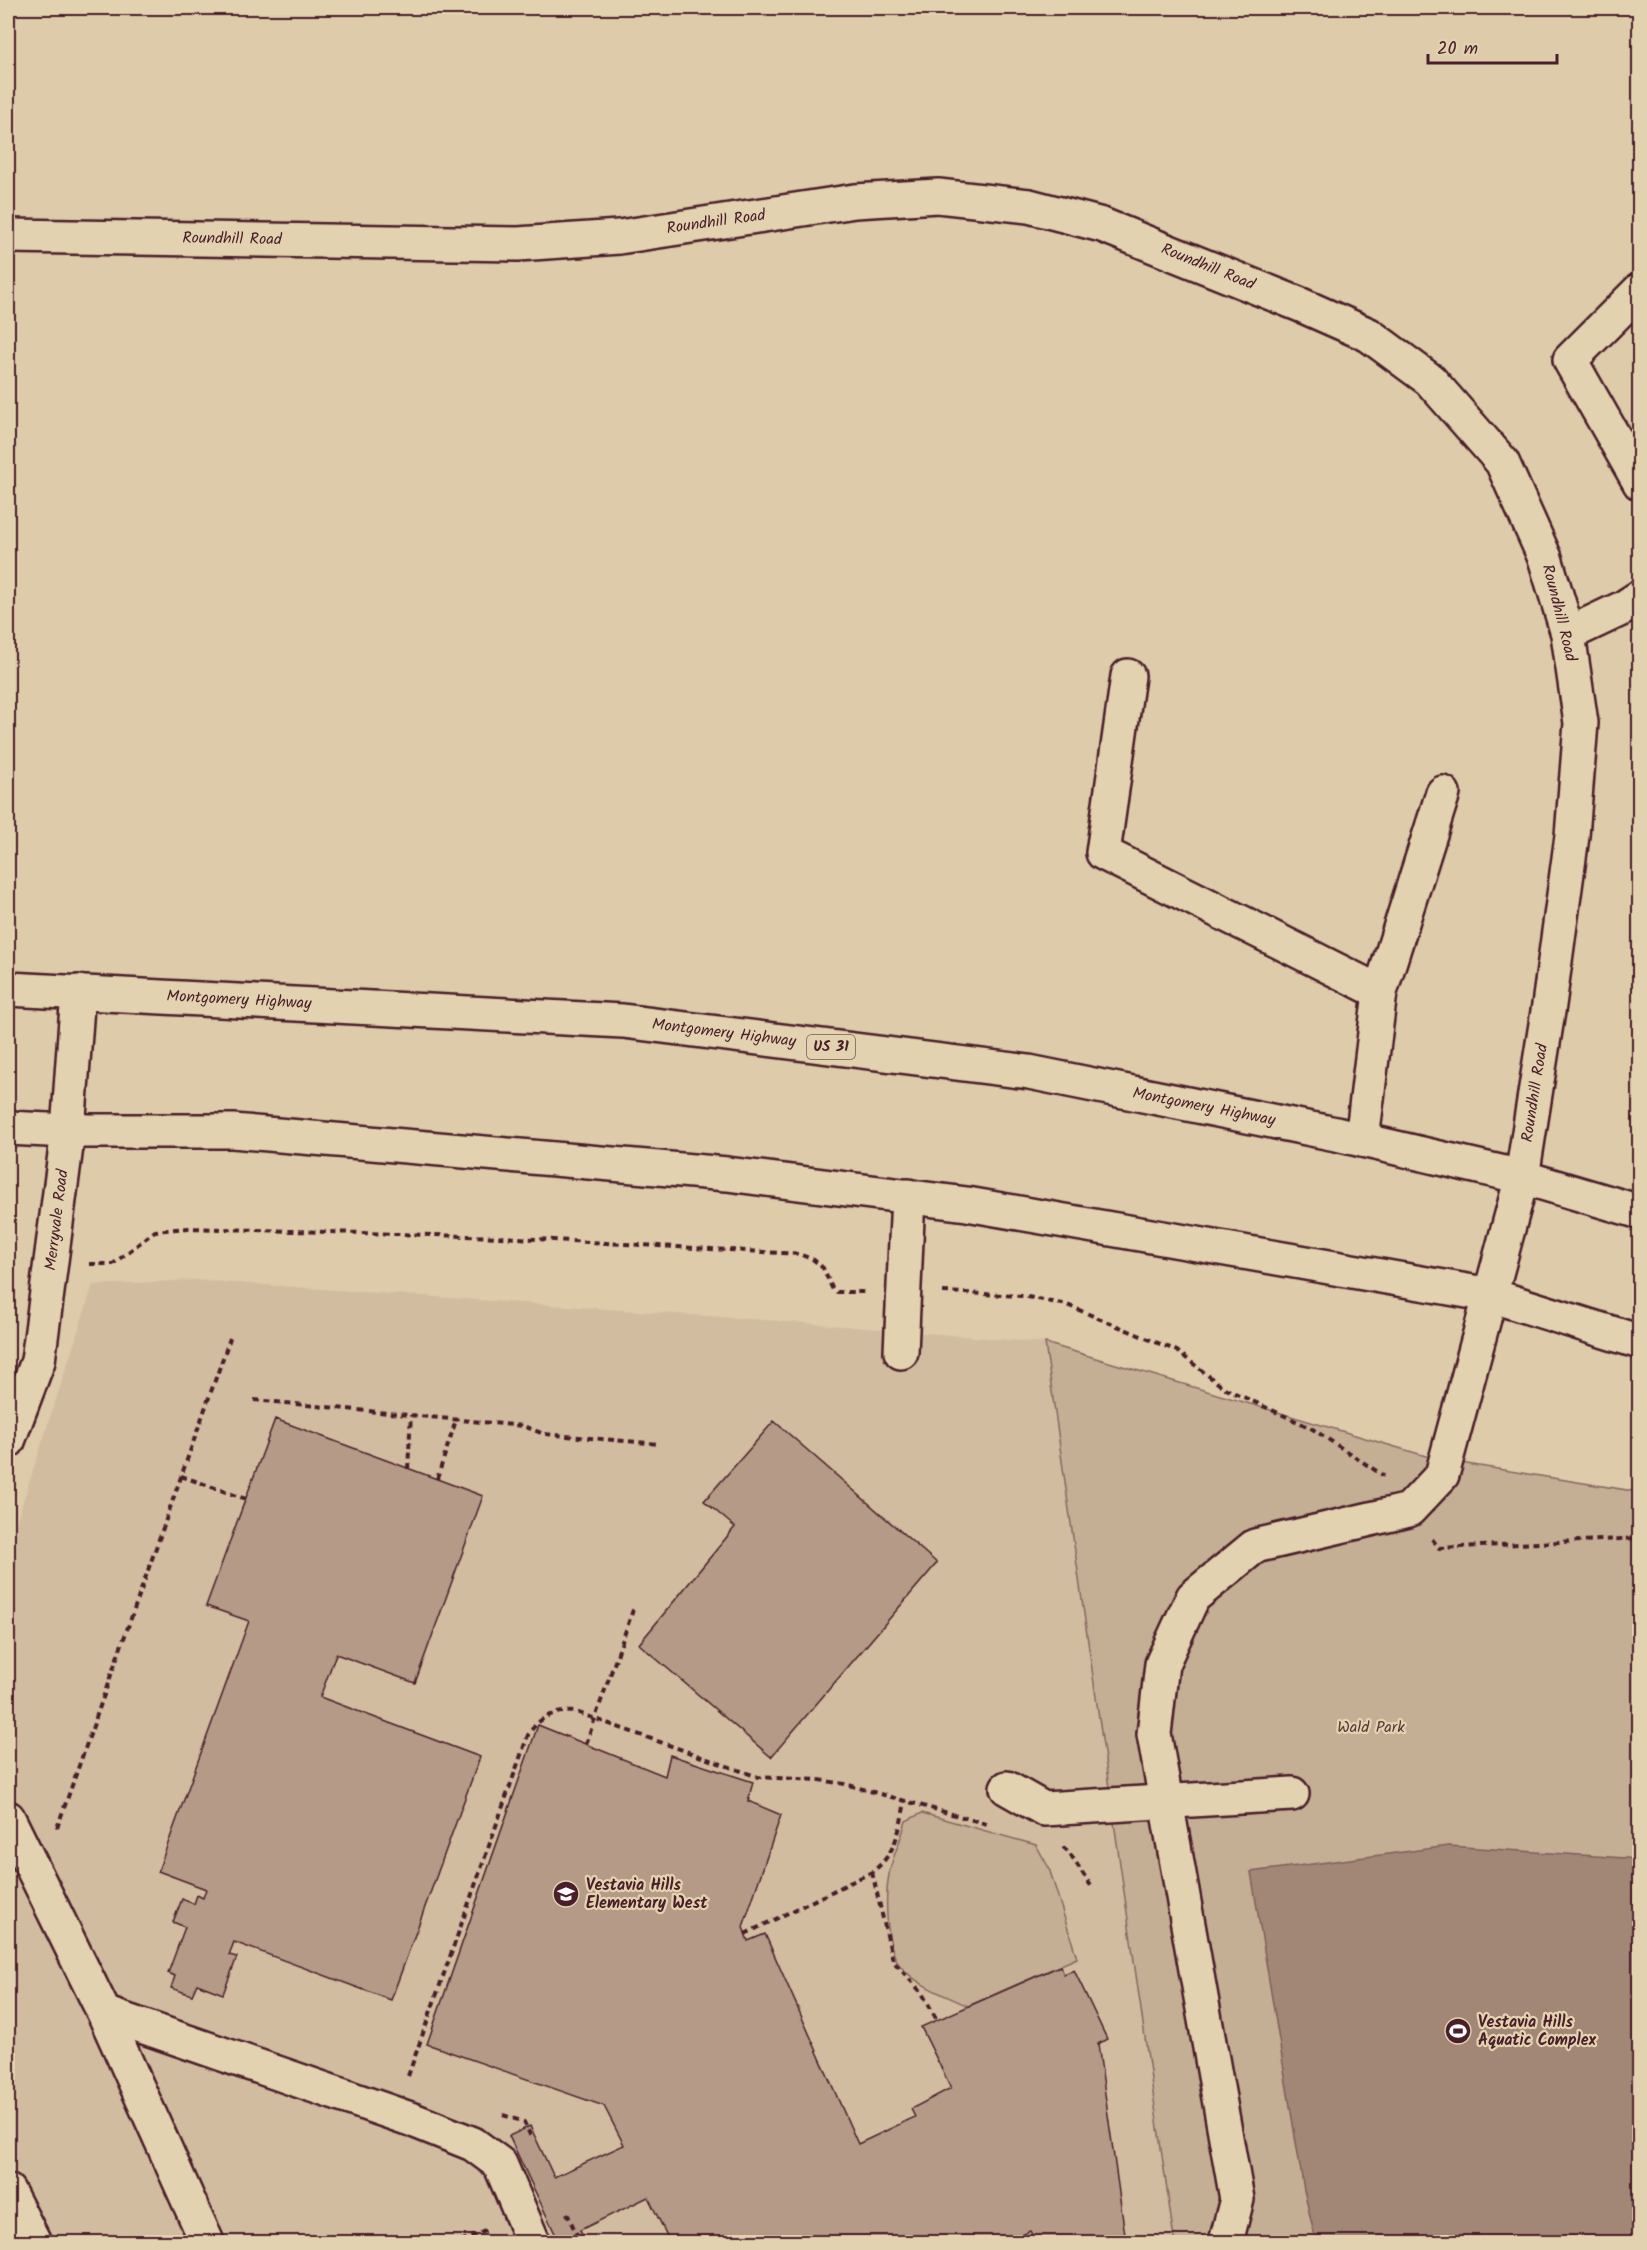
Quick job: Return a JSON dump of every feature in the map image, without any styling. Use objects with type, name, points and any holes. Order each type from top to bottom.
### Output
[{"type":"main road","name":"Roundhill Road","points":[[8,236],[518,244],[619,237],[855,201],[939,196],[1039,209],[1102,225],[1301,304],[1369,335],[1430,380],[1502,462],[1545,558],[1568,634],[1581,723],[1575,802],[1549,1005],[1522,1177],[1442,1475],[1409,1510]]},
{"type":"main road","points":[[1637,473],[1570,360],[1640,290]]},
{"type":"main road","points":[[1568,634],[1623,608],[1640,597]]},
{"type":"main road","points":[[1128,676],[1103,853],[1380,992]]},
{"type":"main road","points":[[1362,1140],[1380,992],[1443,793]]},
{"type":"main road","name":"Montgomery Highway","points":[[8,989],[623,1021],[1029,1072],[1362,1140],[1522,1177],[1640,1212]]},
{"type":"main road","name":"Merryvale Road","points":[[8,1442],[38,1361],[68,1131],[78,992]]},
{"type":"main road","points":[[8,1128],[68,1131],[245,1132],[727,1174],[908,1196],[967,1204],[1490,1295],[1640,1342]]},
{"type":"main road","points":[[901,1352],[908,1196]]},
{"type":"main road","points":[[1226,2242],[1237,2199],[1154,1734],[1162,1665],[1192,1597],[1255,1546],[1409,1510]]},
{"type":"main road","points":[[1007,1788],[1044,1809],[1292,1794]]},
{"type":"main road","points":[[8,1818],[104,2013],[207,2242]]},
{"type":"main road","points":[[104,2013],[472,2144],[500,2164],[533,2242]]},
{"type":"main road","points":[[8,2191],[34,2242]]},
{"type":"path","points":[[52,1265],[113,1264],[155,1230],[188,1228],[478,1236],[799,1254],[814,1260],[823,1268],[832,1288],[837,1292],[904,1291],[1023,1296],[1056,1303],[1177,1351],[1224,1388],[1311,1428],[1390,1480],[1409,1510],[1439,1548],[1640,1538]]},
{"type":"path","points":[[56,1830],[230,1338]]},
{"type":"path","points":[[254,1400],[523,1426],[544,1434],[660,1444]]},
{"type":"path","points":[[408,1469],[411,1415]]},
{"type":"path","points":[[437,1479],[456,1420]]},
{"type":"path","points":[[181,1476],[246,1498]]},
{"type":"path","points":[[586,1744],[634,1607]]},
{"type":"path","points":[[406,2082],[528,1735],[536,1723],[562,1710],[595,1718],[758,1777],[819,1780],[993,1826]]},
{"type":"path","points":[[745,1934],[872,1872],[886,1861],[894,1848],[905,1801]]},
{"type":"path","points":[[1059,1844],[1069,1852],[1091,1886]]},
{"type":"path","points":[[872,1872],[893,1961],[922,1993],[937,2020]]},
{"type":"path","points":[[492,2111],[524,2122],[534,2142]]},
{"type":"path","points":[[562,2202],[580,2242]]},
{"type":"shaded area","name":"Vestavia Hills Elementary West","points":[[195,1280],[819,1324],[1045,1343],[1174,2239],[1170,2242],[8,2242],[8,1548],[93,1285]]},
{"type":"shaded area","name":"Vestavia Hills Aquatic Complex","points":[[1449,1846],[1639,1859],[1639,2242],[1316,2242],[1304,2190],[1251,1872]]},
{"type":"green space","name":"Wald Park","points":[[1045,1343],[1436,1459],[1639,1492],[1639,2242],[1170,2242],[1174,2239]]},
{"type":"green space","points":[[922,1813],[1036,1845],[1049,1868],[1077,1958],[968,2006],[926,1986],[903,1969],[892,1948],[889,1935],[887,1890],[893,1860],[906,1821]]},
{"type":"building","points":[[275,1419],[483,1496],[415,1683],[336,1654],[320,1697],[480,1757],[391,2000],[234,1942],[229,1955],[237,1957],[223,1994],[197,1984],[192,1995],[171,1988],[175,1976],[168,1973],[185,1927],[173,1922],[182,1899],[194,1904],[197,1895],[203,1898],[206,1889],[158,1871],[249,1621],[206,1606]]},
{"type":"building","points":[[774,1421],[937,1563],[771,1757],[639,1644],[735,1527],[704,1501]]},
{"type":"building","points":[[538,1725],[665,1776],[670,1755],[753,1782],[748,1801],[781,1815],[743,1927],[748,1941],[765,1934],[858,2144],[915,2117],[911,2109],[951,2088],[921,2027],[1060,1966],[1064,1974],[1074,1970],[1107,2039],[1098,2044],[1126,2242],[1036,2242],[1030,2231],[1008,2242],[670,2242],[648,2197],[580,2230],[585,2242],[559,2242],[509,2136],[530,2126],[554,2177],[624,2145],[604,2106],[427,2044]]},
{"type":"place","name":"Vestavia Hills Elementary West","points":[[566,1894]]},
{"type":"place","name":"Vestavia Hills Aquatic Complex","points":[[1458,2031]]}]
